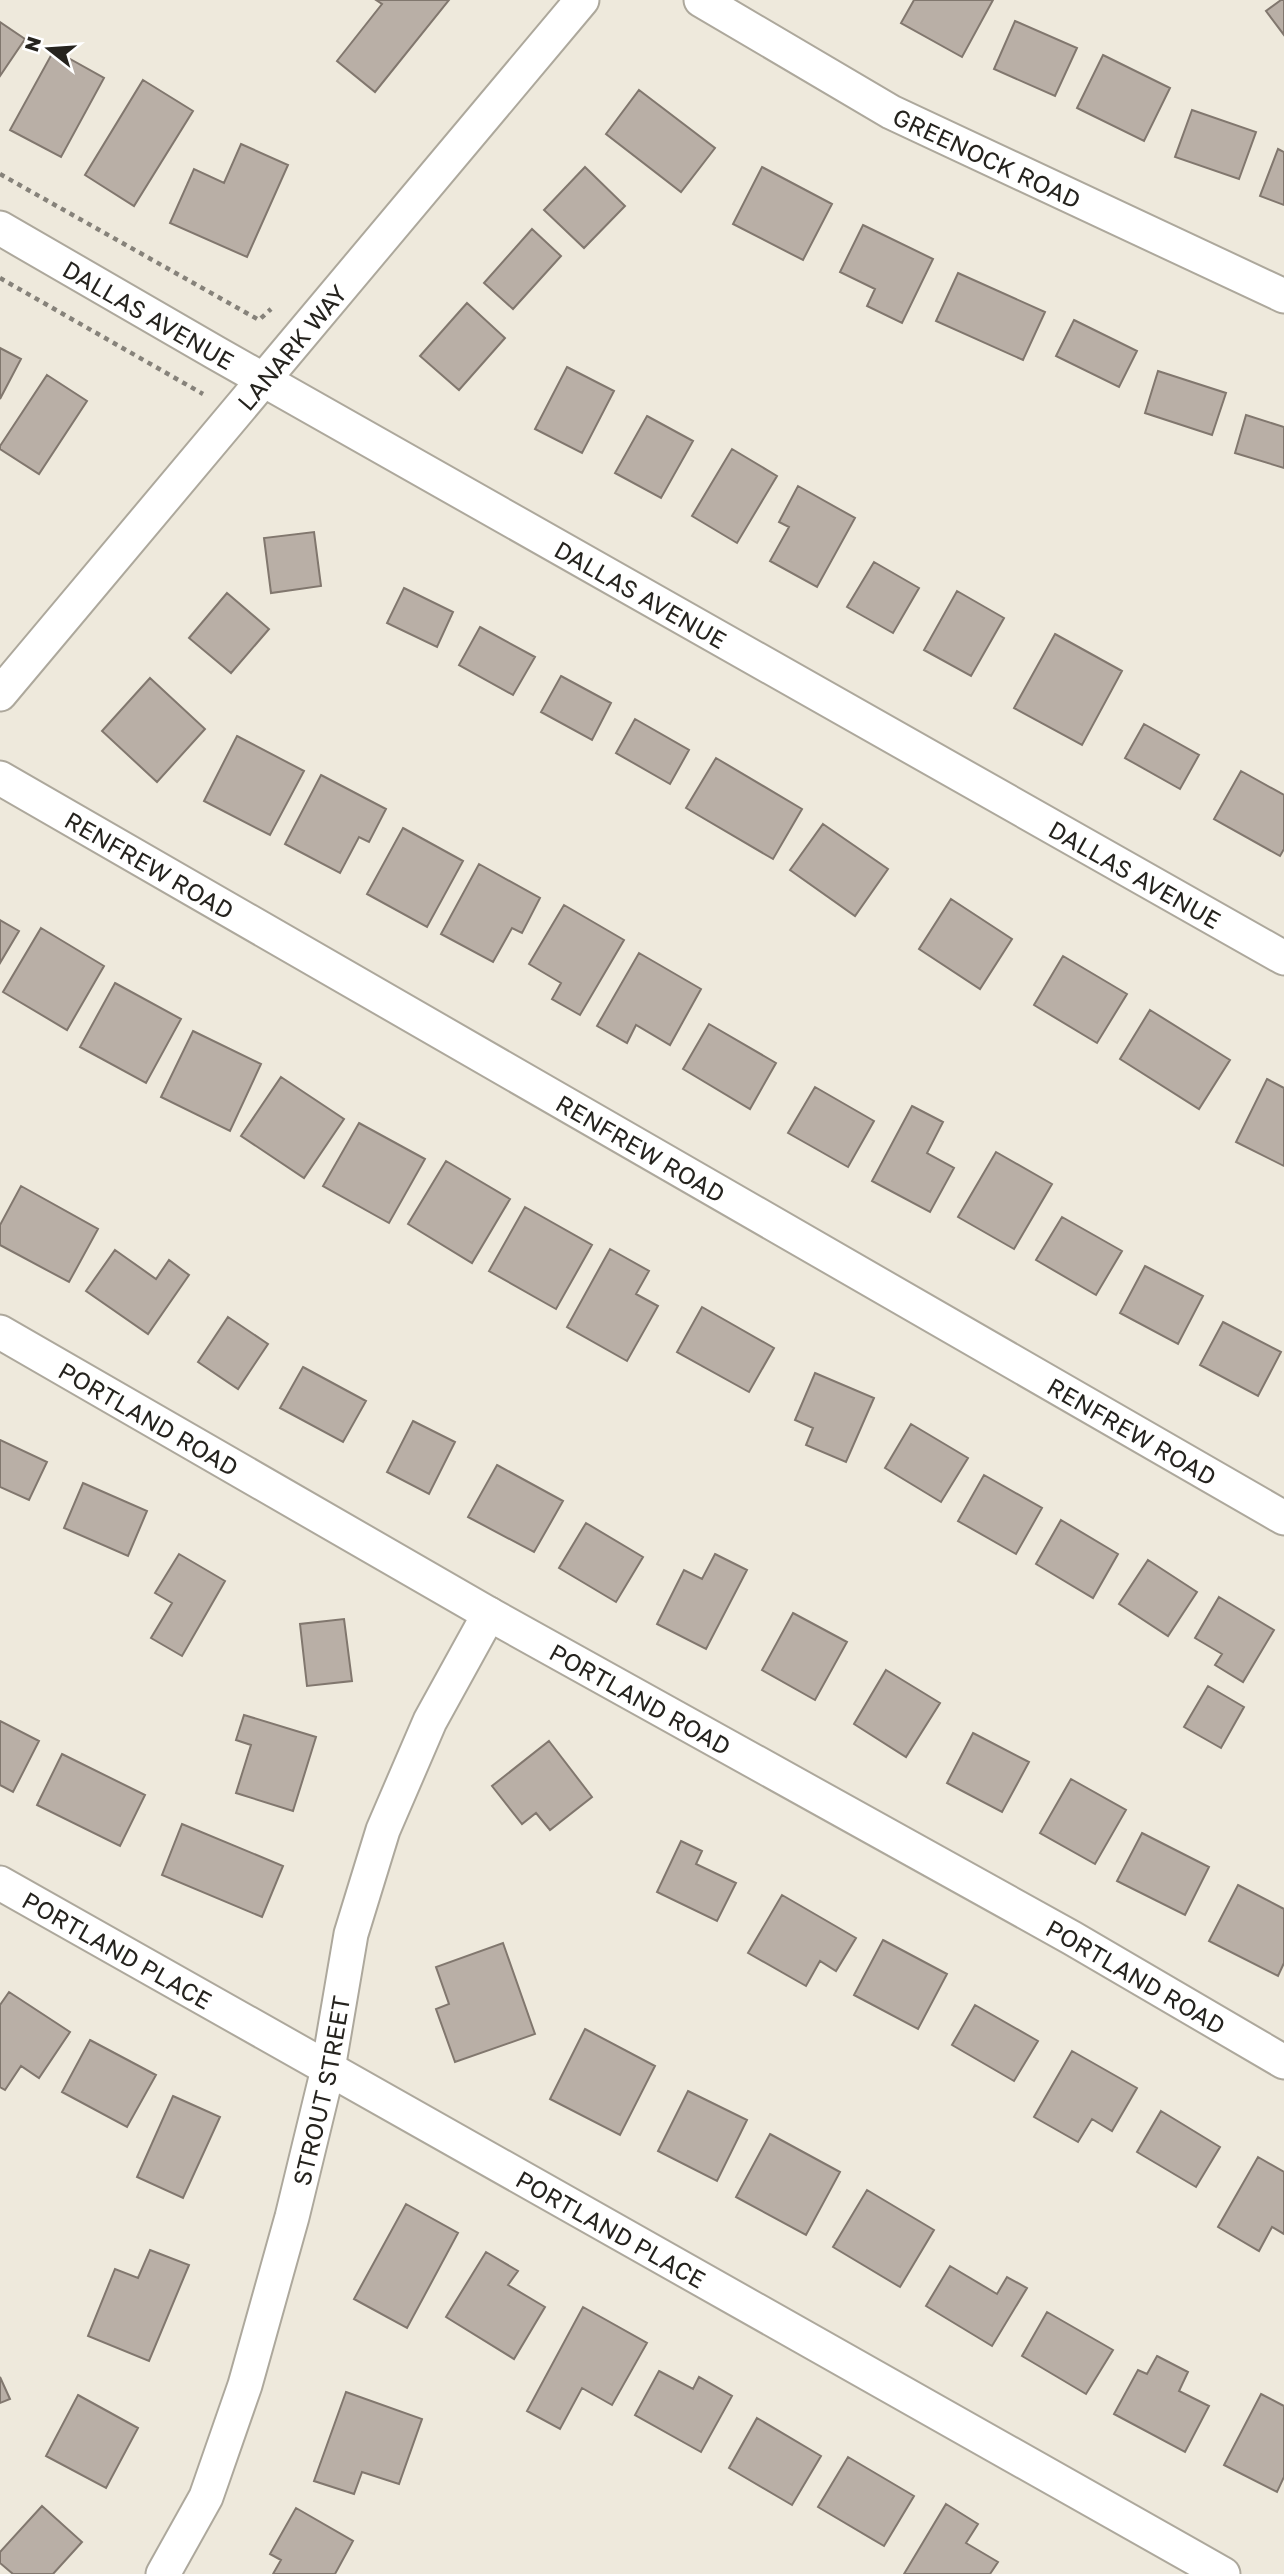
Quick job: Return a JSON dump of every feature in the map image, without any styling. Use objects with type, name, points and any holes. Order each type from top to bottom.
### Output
[{"type":"street","name":"LANARK WAY","points":[[0,694],[582,0]]},
{"type":"street","name":"GREENOCK ROAD","points":[[701,0],[891,112],[1284,296]]},
{"type":"street","name":"DALLAS AVENUE","points":[[0,228],[1284,958]]},
{"type":"street","name":"RENFREW ROAD","points":[[0,778],[1284,1518]]},
{"type":"street","name":"PORTLAND ROAD","points":[[0,1332],[489,1614],[1060,1931],[1284,2062]]},
{"type":"street","name":"STROUT STREET","points":[[163,2574],[206,2497],[245,2385],[292,2217],[328,2069],[351,1934],[383,1830],[430,1721],[489,1614]]},
{"type":"street","name":"PORTLAND PLACE","points":[[0,1883],[1223,2574]]},
{"type":"path","points":[[0,174],[259,320]]},
{"type":"path","points":[[0,278],[234,412]]},
{"type":"building","points":[[376,0],[449,0],[375,92],[337,61],[382,4]]},
{"type":"building","points":[[914,0],[993,0],[962,57],[901,23]]},
{"type":"building","points":[[1284,0],[1284,35],[1266,11]]},
{"type":"building","points":[[1015,21],[1077,48],[1055,96],[994,69]]},
{"type":"building","points":[[0,22],[25,39],[0,76]]},
{"type":"building","points":[[54,50],[104,78],[61,157],[10,130]]},
{"type":"building","points":[[1103,55],[1170,88],[1144,141],[1077,108]]},
{"type":"building","points":[[143,80],[193,111],[134,206],[85,175]]},
{"type":"building","points":[[639,90],[715,148],[681,192],[606,134]]},
{"type":"building","points":[[1192,110],[1256,132],[1239,179],[1175,157]]},
{"type":"building","points":[[241,144],[288,165],[247,257],[170,223],[194,169],[224,183]]},
{"type":"building","points":[[1278,149],[1284,152],[1284,205],[1260,196]]},
{"type":"building","points":[[585,167],[625,206],[584,248],[544,210]]},
{"type":"building","points":[[762,167],[832,204],[803,260],[733,224]]},
{"type":"building","points":[[863,225],[933,259],[902,323],[867,306],[875,289],[840,272]]},
{"type":"building","points":[[532,229],[561,256],[513,309],[484,283]]},
{"type":"building","points":[[958,273],[1045,312],[1023,360],[936,321]]},
{"type":"building","points":[[467,303],[505,338],[459,390],[420,356]]},
{"type":"building","points":[[1074,320],[1137,351],[1119,387],[1056,356]]},
{"type":"building","points":[[0,348],[21,359],[0,399]]},
{"type":"building","points":[[567,367],[614,391],[582,453],[535,429]]},
{"type":"building","points":[[1158,371],[1226,393],[1212,435],[1145,413]]},
{"type":"building","points":[[47,375],[87,401],[39,474],[0,449],[0,446]]},
{"type":"building","points":[[1246,415],[1284,427],[1284,468],[1235,453]]},
{"type":"building","points":[[647,416],[693,441],[661,498],[615,473]]},
{"type":"building","points":[[732,449],[777,476],[737,543],[692,516]]},
{"type":"building","points":[[798,486],[855,518],[817,587],[770,561],[789,527],[779,522]]},
{"type":"building","points":[[314,532],[321,586],[271,593],[264,538]]},
{"type":"building","points":[[874,562],[919,588],[893,633],[847,607]]},
{"type":"building","points":[[404,588],[453,612],[437,647],[387,623]]},
{"type":"building","points":[[957,591],[1004,618],[971,676],[924,650]]},
{"type":"building","points":[[227,593],[269,629],[231,673],[189,638]]},
{"type":"building","points":[[480,627],[535,657],[513,695],[459,665]]},
{"type":"building","points":[[1055,634],[1122,671],[1082,745],[1014,708]]},
{"type":"building","points":[[561,676],[611,703],[592,740],[541,712]]},
{"type":"building","points":[[150,678],[205,729],[157,782],[102,731]]},
{"type":"building","points":[[635,719],[689,750],[670,784],[616,753]]},
{"type":"building","points":[[1144,724],[1199,755],[1180,789],[1125,758]]},
{"type":"building","points":[[237,736],[304,771],[270,835],[204,801]]},
{"type":"building","points":[[716,758],[802,809],[773,859],[686,808]]},
{"type":"building","points":[[1241,771],[1284,795],[1284,849],[1280,856],[1214,819]]},
{"type":"building","points":[[321,775],[386,809],[369,842],[359,837],[340,873],[285,844]]},
{"type":"building","points":[[823,824],[888,869],[855,916],[790,870]]},
{"type":"building","points":[[403,828],[463,861],[427,927],[367,894]]},
{"type":"building","points":[[479,864],[540,898],[522,933],[512,928],[493,962],[441,934]]},
{"type":"building","points":[[951,899],[1012,939],[980,989],[919,949]]},
{"type":"building","points":[[564,905],[624,940],[580,1015],[552,999],[561,983],[529,964]]},
{"type":"building","points":[[0,920],[19,931],[0,963]]},
{"type":"building","points":[[41,928],[104,966],[67,1030],[3,992]]},
{"type":"building","points":[[639,953],[701,989],[670,1045],[636,1025],[627,1043],[597,1026]]},
{"type":"building","points":[[1063,956],[1127,994],[1097,1043],[1034,1005]]},
{"type":"building","points":[[115,983],[181,1019],[146,1083],[80,1047]]},
{"type":"building","points":[[1150,1010],[1230,1060],[1199,1109],[1120,1059]]},
{"type":"building","points":[[709,1024],[776,1063],[750,1109],[683,1069]]},
{"type":"building","points":[[193,1031],[261,1064],[230,1131],[161,1097]]},
{"type":"building","points":[[281,1077],[344,1119],[304,1178],[241,1136]]},
{"type":"building","points":[[1267,1079],[1284,1088],[1284,1166],[1236,1142]]},
{"type":"building","points":[[815,1087],[874,1121],[848,1167],[788,1133]]},
{"type":"building","points":[[912,1106],[943,1122],[927,1153],[954,1168],[930,1212],[872,1181]]},
{"type":"building","points":[[359,1123],[425,1159],[389,1223],[323,1186]]},
{"type":"building","points":[[996,1152],[1052,1184],[1014,1249],[958,1217]]},
{"type":"building","points":[[446,1161],[510,1199],[472,1263],[408,1224]]},
{"type":"building","points":[[21,1186],[98,1229],[69,1282],[0,1245],[0,1225]]},
{"type":"building","points":[[525,1207],[592,1245],[556,1309],[489,1271]]},
{"type":"building","points":[[1062,1217],[1122,1251],[1096,1295],[1036,1260]]},
{"type":"building","points":[[610,1249],[649,1271],[636,1294],[658,1306],[627,1361],[567,1327]]},
{"type":"building","points":[[115,1250],[156,1279],[169,1260],[189,1275],[148,1334],[86,1291]]},
{"type":"building","points":[[1145,1266],[1203,1296],[1178,1344],[1120,1313]]},
{"type":"building","points":[[702,1307],[774,1348],[749,1392],[677,1352]]},
{"type":"building","points":[[228,1317],[268,1344],[238,1389],[198,1362]]},
{"type":"building","points":[[1223,1322],[1281,1352],[1258,1396],[1200,1365]]},
{"type":"building","points":[[303,1367],[366,1401],[343,1442],[280,1408]]},
{"type":"building","points":[[815,1373],[874,1398],[846,1462],[806,1445],[813,1428],[795,1420]]},
{"type":"building","points":[[413,1421],[455,1442],[429,1494],[387,1472]]},
{"type":"building","points":[[911,1424],[968,1458],[941,1502],[885,1468]]},
{"type":"building","points":[[0,1440],[47,1462],[29,1500],[0,1487]]},
{"type":"building","points":[[497,1465],[563,1501],[534,1552],[468,1517]]},
{"type":"building","points":[[984,1475],[1042,1508],[1016,1554],[958,1521]]},
{"type":"building","points":[[83,1483],[147,1511],[128,1556],[64,1528]]},
{"type":"building","points":[[1061,1520],[1118,1554],[1093,1598],[1036,1564]]},
{"type":"building","points":[[586,1523],[643,1557],[616,1602],[559,1568]]},
{"type":"building","points":[[179,1554],[225,1581],[182,1656],[151,1638],[172,1603],[155,1593]]},
{"type":"building","points":[[715,1554],[747,1570],[706,1649],[657,1624],[684,1570],[702,1579]]},
{"type":"building","points":[[1148,1560],[1197,1592],[1168,1636],[1119,1604]]},
{"type":"building","points":[[1219,1597],[1274,1630],[1243,1682],[1215,1665],[1222,1654],[1195,1638]]},
{"type":"building","points":[[793,1613],[847,1642],[815,1700],[762,1670]]},
{"type":"building","points":[[344,1619],[352,1681],[307,1686],[300,1624]]},
{"type":"building","points":[[886,1670],[940,1703],[906,1757],[854,1724]]},
{"type":"building","points":[[1208,1686],[1244,1707],[1221,1748],[1184,1727]]},
{"type":"building","points":[[244,1715],[316,1737],[293,1811],[236,1793],[251,1745],[236,1740]]},
{"type":"building","points":[[0,1721],[39,1741],[13,1792],[0,1785]]},
{"type":"building","points":[[973,1733],[1029,1762],[1002,1812],[947,1783]]},
{"type":"building","points":[[549,1741],[592,1797],[550,1830],[536,1813],[522,1824],[492,1786]]},
{"type":"building","points":[[62,1754],[145,1795],[120,1846],[37,1805]]},
{"type":"building","points":[[1071,1779],[1126,1810],[1095,1864],[1040,1833]]},
{"type":"building","points":[[182,1824],[283,1866],[262,1917],[162,1875]]},
{"type":"building","points":[[1142,1833],[1209,1867],[1185,1915],[1117,1881]]},
{"type":"building","points":[[681,1841],[702,1851],[696,1864],[736,1883],[717,1921],[657,1892]]},
{"type":"building","points":[[1238,1885],[1284,1909],[1284,1963],[1278,1976],[1209,1941]]},
{"type":"building","points":[[782,1895],[856,1938],[836,1971],[820,1961],[806,1986],[748,1953]]},
{"type":"building","points":[[883,1940],[947,1974],[918,2029],[854,1995]]},
{"type":"building","points":[[503,1943],[535,2034],[455,2062],[436,2009],[449,2004],[436,1967]]},
{"type":"building","points":[[9,1992],[70,2032],[39,2078],[21,2066],[5,2090],[0,2087],[0,2005]]},
{"type":"building","points":[[975,2005],[1038,2041],[1014,2081],[952,2045]]},
{"type":"building","points":[[585,2029],[655,2066],[620,2135],[550,2099]]},
{"type":"building","points":[[90,2040],[156,2075],[127,2127],[62,2092]]},
{"type":"building","points":[[1072,2051],[1137,2088],[1112,2131],[1092,2119],[1078,2142],[1034,2117]]},
{"type":"building","points":[[688,2091],[747,2120],[717,2181],[658,2151]]},
{"type":"building","points":[[173,2096],[220,2117],[183,2198],[137,2177]]},
{"type":"building","points":[[1161,2111],[1220,2147],[1196,2187],[1137,2152]]},
{"type":"building","points":[[770,2134],[840,2172],[806,2235],[736,2197]]},
{"type":"building","points":[[1258,2157],[1284,2172],[1284,2234],[1272,2227],[1259,2251],[1218,2227]]},
{"type":"building","points":[[867,2190],[934,2230],[900,2287],[833,2247]]},
{"type":"building","points":[[406,2204],[458,2233],[407,2328],[354,2299]]},
{"type":"building","points":[[150,2250],[189,2265],[149,2361],[88,2336],[115,2269],[138,2278]]},
{"type":"building","points":[[486,2252],[518,2271],[508,2285],[545,2307],[514,2359],[446,2317]]},
{"type":"building","points":[[950,2266],[997,2294],[1007,2277],[1027,2288],[992,2346],[926,2306]]},
{"type":"building","points":[[583,2307],[647,2343],[612,2405],[582,2388],[560,2429],[527,2411]]},
{"type":"building","points":[[1047,2312],[1113,2350],[1086,2394],[1022,2356]]},
{"type":"building","points":[[1157,2356],[1188,2372],[1179,2391],[1209,2406],[1185,2452],[1114,2414],[1138,2370],[1147,2374]]},
{"type":"building","points":[[659,2371],[693,2389],[699,2377],[732,2396],[701,2452],[635,2415]]},
{"type":"building","points":[[0,2377],[10,2399],[0,2403]]},
{"type":"building","points":[[346,2392],[422,2419],[399,2484],[362,2472],[354,2494],[314,2481]]},
{"type":"building","points":[[1261,2394],[1284,2406],[1284,2477],[1277,2492],[1224,2465]]},
{"type":"building","points":[[78,2395],[138,2428],[106,2488],[46,2456]]},
{"type":"building","points":[[757,2418],[821,2456],[792,2505],[729,2468]]},
{"type":"building","points":[[848,2457],[914,2496],[884,2546],[818,2507]]},
{"type":"building","points":[[946,2504],[978,2524],[966,2543],[998,2562],[990,2574],[904,2574]]},
{"type":"building","points":[[42,2506],[82,2542],[53,2574],[13,2574],[0,2563],[0,2552]]},
{"type":"building","points":[[296,2508],[353,2541],[335,2574],[273,2574],[281,2560],[270,2554]]}]
